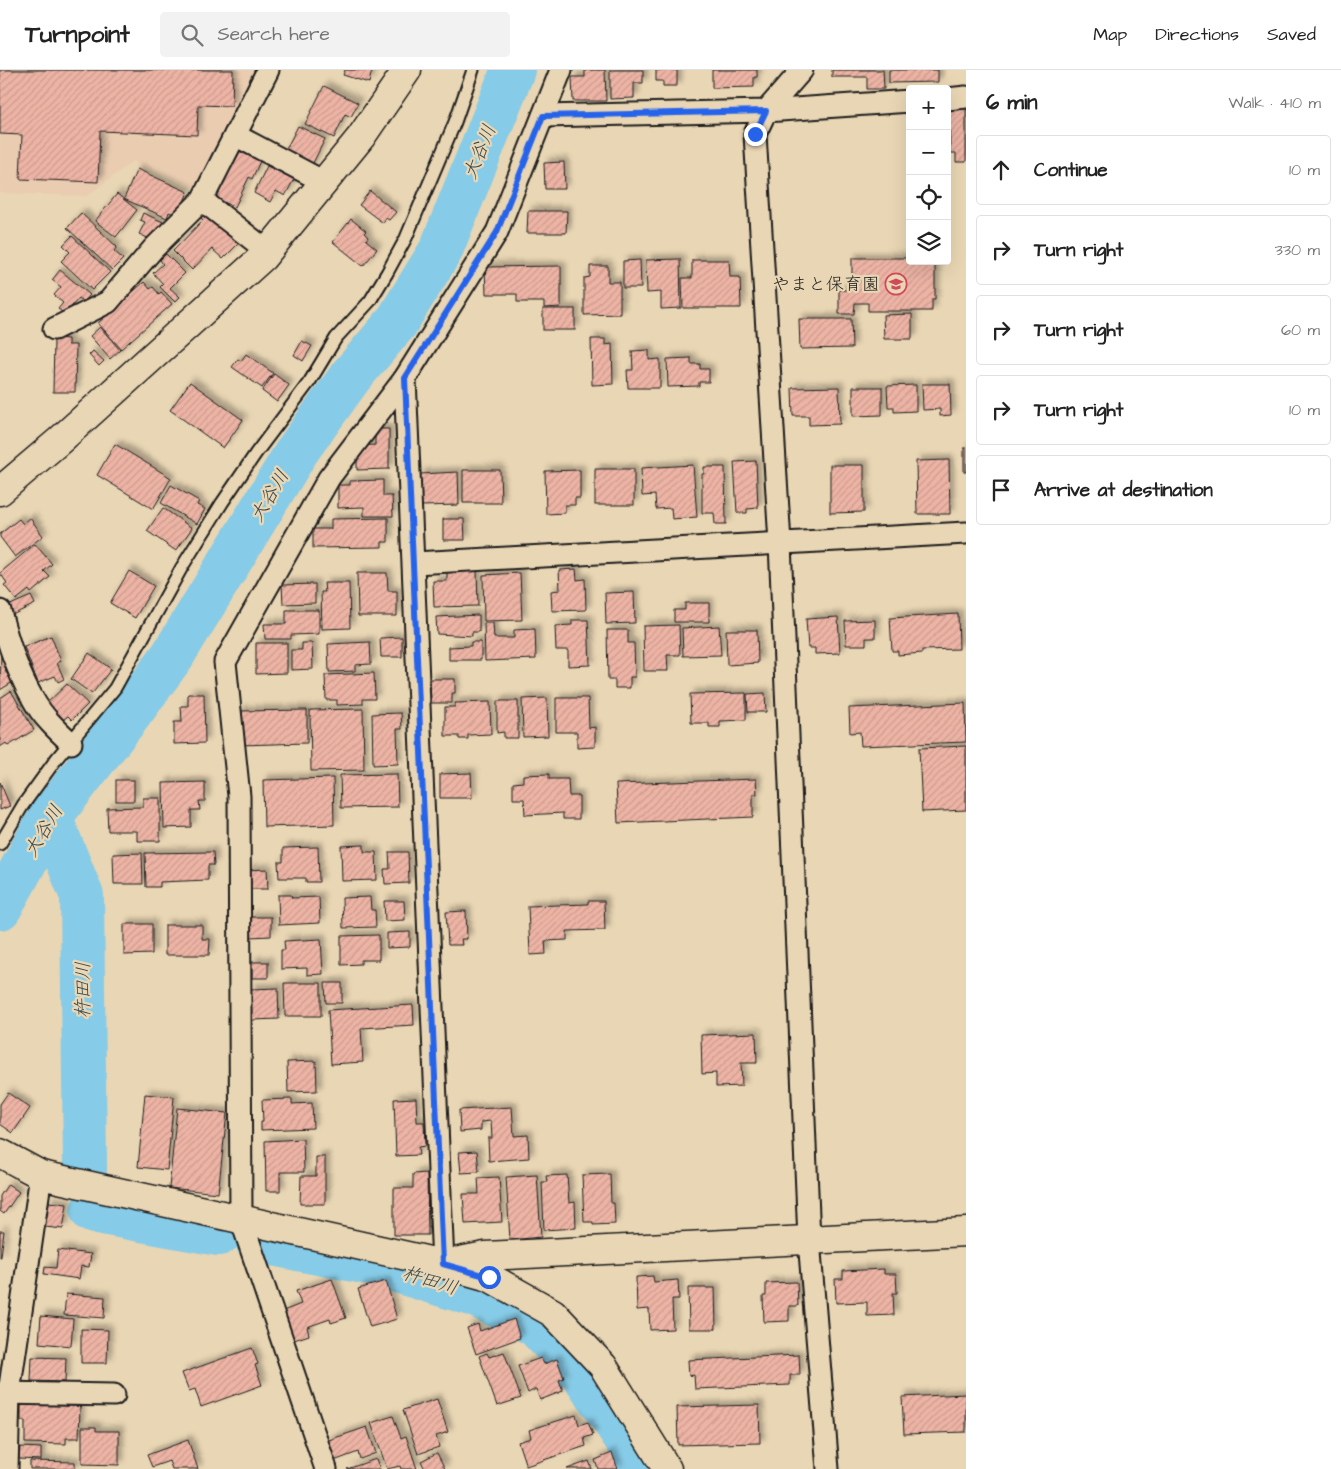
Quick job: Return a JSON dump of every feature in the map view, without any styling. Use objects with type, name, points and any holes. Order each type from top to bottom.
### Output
[{"type":"street","points":[[54,328],[108,302],[153,249],[202,200],[268,70]]},
{"type":"street","points":[[0,491],[59,441],[268,251],[361,137],[407,70]]},
{"type":"street","points":[[326,1469],[241,1218],[239,796],[225,662],[329,478],[405,378],[497,232],[561,70]]},
{"type":"street","points":[[802,70],[766,111],[755,134],[780,543],[810,1240],[828,1469]]},
{"type":"street","points":[[951,98],[966,97]]},
{"type":"street","points":[[543,116],[766,111],[906,101]]},
{"type":"street","points":[[235,135],[324,182]]},
{"type":"street","points":[[202,200],[268,251]]},
{"type":"street","points":[[405,378],[443,1264]]},
{"type":"street","points":[[414,563],[966,533]]},
{"type":"street","points":[[0,611],[17,663],[33,700],[53,726],[71,743]]},
{"type":"street","points":[[0,1153],[41,1175],[241,1218],[443,1264],[489,1277],[553,1313],[603,1366],[667,1469]]},
{"type":"street","points":[[7,1469],[4,1393],[41,1175]]},
{"type":"street","points":[[443,1264],[485,1256],[966,1232]]},
{"type":"street","points":[[4,1393],[114,1395]]},
{"type":"lane","points":[[0,844],[23,805],[57,758],[115,688],[182,567],[222,503],[256,453],[310,381],[336,338],[370,301],[387,274],[406,238],[452,130],[473,70]]},
{"type":"shaded area","points":[[0,70],[256,70],[198,189],[133,161],[87,196],[0,193]]},
{"type":"building","points":[[0,70],[233,70],[232,106],[198,105],[197,135],[100,131],[98,182],[20,179],[22,135],[0,134]]},
{"type":"building","points":[[345,70],[372,70],[369,83],[343,75]]},
{"type":"building","points":[[585,70],[605,70],[606,101],[573,101],[572,77],[585,77]]},
{"type":"building","points":[[610,70],[643,70],[643,83],[634,83],[634,98],[610,99]]},
{"type":"building","points":[[656,70],[677,70],[677,86],[663,86],[663,81],[656,81]]},
{"type":"building","points":[[712,70],[757,70],[757,77],[754,77],[754,87],[712,88]]},
{"type":"building","points":[[832,70],[883,70],[884,89],[867,89],[867,77],[832,77]]},
{"type":"building","points":[[889,70],[938,70],[938,82],[889,83]]},
{"type":"building","points":[[324,86],[358,103],[351,117],[345,114],[334,138],[305,124]]},
{"type":"building","points":[[951,108],[966,108],[966,162],[956,162],[956,153],[951,153]]},
{"type":"building","points":[[298,126],[325,139],[310,169],[283,155]]},
{"type":"building","points":[[233,148],[260,161],[252,179],[249,177],[235,207],[210,196]]},
{"type":"building","points":[[564,162],[565,189],[545,189],[544,163]]},
{"type":"building","points":[[267,166],[294,179],[285,196],[276,191],[270,202],[254,193]]},
{"type":"building","points":[[137,169],[188,192],[178,216],[169,212],[167,218],[124,199]]},
{"type":"building","points":[[370,191],[396,212],[389,220],[386,218],[383,223],[359,205]]},
{"type":"building","points":[[117,194],[137,210],[116,237],[95,221]]},
{"type":"building","points":[[205,210],[239,243],[223,259],[212,249],[192,270],[173,251],[203,220],[199,216]]},
{"type":"building","points":[[528,211],[567,211],[566,233],[527,233]]},
{"type":"building","points":[[81,213],[117,247],[114,251],[123,259],[112,270],[67,228]]},
{"type":"building","points":[[143,213],[163,222],[154,241],[139,234],[145,222],[140,220]]},
{"type":"building","points":[[351,219],[366,231],[364,233],[368,237],[366,240],[377,249],[363,266],[333,242]]},
{"type":"building","points":[[72,236],[110,272],[92,290],[61,261],[70,252],[63,245]]},
{"type":"building","points":[[166,254],[185,273],[170,288],[180,297],[175,302],[160,287],[163,284],[153,273],[163,264],[160,260]]},
{"type":"building","points":[[852,258],[906,258],[906,265],[935,265],[935,299],[932,299],[932,311],[868,311],[868,303],[855,303],[854,314],[839,314],[839,290],[852,290]]},
{"type":"building","points":[[680,259],[681,308],[661,309],[661,292],[647,293],[646,260]]},
{"type":"building","points":[[640,260],[641,288],[623,288],[623,261]]},
{"type":"building","points":[[692,260],[729,260],[730,277],[740,277],[741,308],[683,308],[682,278],[692,278]]},
{"type":"building","points":[[561,266],[561,307],[544,308],[544,302],[517,302],[517,294],[486,294],[485,267]]},
{"type":"building","points":[[590,266],[608,266],[608,282],[620,282],[620,314],[584,315],[584,278],[590,277]]},
{"type":"building","points":[[60,270],[90,295],[84,302],[79,298],[65,314],[58,309],[63,303],[54,295],[61,287],[52,280]]},
{"type":"building","points":[[144,282],[150,289],[153,287],[159,294],[161,292],[172,304],[121,349],[98,323]]},
{"type":"building","points":[[543,309],[575,309],[575,330],[543,330]]},
{"type":"building","points":[[912,314],[912,339],[884,339],[883,315]]},
{"type":"building","points":[[799,319],[851,319],[852,348],[800,349]]},
{"type":"building","points":[[100,327],[120,350],[110,359],[90,336]]},
{"type":"building","points":[[54,338],[68,339],[68,345],[76,345],[75,392],[53,392]]},
{"type":"building","points":[[591,339],[605,339],[605,345],[612,344],[613,384],[592,385]]},
{"type":"building","points":[[302,341],[312,346],[303,361],[294,355]]},
{"type":"building","points":[[649,350],[649,360],[660,359],[660,388],[628,388],[627,370],[633,370],[632,351]]},
{"type":"building","points":[[93,351],[104,361],[99,366],[89,355]]},
{"type":"building","points":[[246,354],[273,373],[262,388],[232,367],[238,359],[241,361]]},
{"type":"building","points":[[691,358],[691,364],[700,364],[700,369],[709,369],[709,382],[699,382],[699,386],[668,387],[667,359]]},
{"type":"building","points":[[274,374],[289,385],[277,402],[262,391]]},
{"type":"building","points":[[190,382],[243,420],[223,448],[170,410]]},
{"type":"building","points":[[922,384],[950,384],[951,415],[940,416],[940,409],[923,410]]},
{"type":"building","points":[[916,385],[916,411],[894,412],[894,407],[888,407],[887,386]]},
{"type":"building","points":[[839,387],[840,424],[809,425],[809,416],[793,416],[792,388]]},
{"type":"building","points":[[853,387],[882,387],[882,415],[853,416]]},
{"type":"building","points":[[375,429],[389,429],[389,469],[357,470],[357,446],[375,445]]},
{"type":"building","points":[[115,444],[171,478],[153,509],[97,475]]},
{"type":"building","points":[[964,448],[966,448],[966,472],[964,472]]},
{"type":"building","points":[[949,460],[950,514],[917,514],[916,461]]},
{"type":"building","points":[[756,461],[758,508],[747,509],[747,513],[737,513],[734,462]]},
{"type":"building","points":[[693,465],[697,517],[672,519],[671,508],[656,509],[655,495],[642,496],[641,468]]},
{"type":"building","points":[[830,465],[864,465],[864,512],[830,513]]},
{"type":"building","points":[[704,467],[725,467],[726,524],[715,524],[714,513],[702,513],[702,474],[704,474]]},
{"type":"building","points":[[595,469],[634,469],[634,505],[595,505]]},
{"type":"building","points":[[463,470],[500,470],[501,503],[463,503]]},
{"type":"building","points":[[580,470],[580,498],[575,498],[575,505],[565,505],[565,513],[546,514],[545,471]]},
{"type":"building","points":[[458,472],[459,505],[421,506],[420,474]]},
{"type":"building","points":[[383,480],[383,496],[392,496],[393,516],[364,516],[364,507],[338,508],[338,485],[350,485],[350,481]]},
{"type":"building","points":[[171,485],[199,501],[197,505],[205,509],[197,524],[161,503]]},
{"type":"building","points":[[163,508],[192,528],[176,551],[147,531]]},
{"type":"building","points":[[30,518],[43,536],[15,557],[0,537],[0,534],[19,519],[23,524]]},
{"type":"building","points":[[388,518],[388,542],[382,542],[382,547],[313,548],[313,529],[331,529],[331,519]]},
{"type":"building","points":[[443,519],[464,519],[465,540],[443,540]]},
{"type":"building","points":[[35,544],[52,564],[44,571],[50,577],[31,593],[29,590],[16,600],[4,585],[7,583],[0,573]]},
{"type":"building","points":[[576,569],[577,580],[585,579],[586,610],[552,611],[551,591],[560,590],[559,570]]},
{"type":"building","points":[[129,571],[154,586],[135,618],[110,603]]},
{"type":"building","points":[[447,571],[477,571],[478,606],[434,607],[433,581],[447,581]]},
{"type":"building","points":[[357,573],[387,573],[388,591],[397,591],[397,616],[358,616]]},
{"type":"building","points":[[520,573],[522,620],[484,621],[483,575]]},
{"type":"building","points":[[324,583],[349,583],[350,628],[322,629],[321,592],[325,592]]},
{"type":"building","points":[[315,584],[315,603],[283,604],[282,585]]},
{"type":"building","points":[[634,592],[635,623],[606,624],[605,593]]},
{"type":"building","points":[[31,596],[35,604],[12,615],[8,606]]},
{"type":"building","points":[[685,603],[709,603],[709,622],[674,622],[674,610],[685,610]]},
{"type":"building","points":[[286,610],[319,610],[319,634],[291,635],[291,639],[265,639],[264,624],[286,624]]},
{"type":"building","points":[[958,614],[959,649],[922,650],[922,653],[898,655],[898,651],[892,651],[890,618]]},
{"type":"building","points":[[479,615],[479,632],[472,632],[472,636],[437,634],[436,617]]},
{"type":"building","points":[[838,617],[840,653],[815,654],[815,648],[808,648],[806,619]]},
{"type":"building","points":[[572,620],[588,620],[590,665],[568,666],[568,650],[556,650],[555,626],[572,625]]},
{"type":"building","points":[[875,620],[875,638],[866,638],[866,645],[846,645],[845,621]]},
{"type":"building","points":[[484,623],[493,623],[494,638],[514,638],[514,630],[535,629],[536,659],[485,661]]},
{"type":"building","points":[[679,625],[680,655],[667,655],[668,671],[644,671],[643,626]]},
{"type":"building","points":[[719,626],[721,655],[683,656],[682,628]]},
{"type":"building","points":[[607,630],[628,630],[628,643],[634,643],[635,677],[630,677],[630,688],[615,688],[615,680],[608,680]]},
{"type":"building","points":[[726,630],[757,630],[758,663],[727,665]]},
{"type":"building","points":[[51,636],[61,661],[57,663],[64,679],[58,682],[55,676],[38,683],[24,647]]},
{"type":"building","points":[[402,637],[402,657],[381,657],[380,638]]},
{"type":"building","points":[[370,642],[371,664],[355,665],[355,671],[329,672],[328,644]]},
{"type":"building","points":[[471,642],[481,642],[481,660],[449,660],[449,647],[471,646]]},
{"type":"building","points":[[256,643],[287,643],[287,673],[256,674]]},
{"type":"building","points":[[302,643],[312,643],[313,669],[291,670],[291,650],[302,650]]},
{"type":"building","points":[[1,651],[12,667],[5,671],[13,682],[0,690]]},
{"type":"building","points":[[89,653],[111,669],[92,694],[71,679]]},
{"type":"building","points":[[374,673],[375,699],[363,699],[363,704],[337,705],[337,700],[326,700],[325,675]]},
{"type":"building","points":[[430,679],[455,679],[455,693],[452,693],[452,703],[431,703]]},
{"type":"building","points":[[67,684],[88,704],[72,720],[68,716],[63,720],[46,704]]},
{"type":"building","points":[[11,691],[34,730],[8,746],[6,743],[0,747],[0,698]]},
{"type":"building","points":[[746,693],[746,720],[720,721],[720,727],[709,727],[709,723],[691,723],[690,694]]},
{"type":"building","points":[[765,693],[766,712],[748,712],[747,694]]},
{"type":"building","points":[[188,694],[204,694],[205,743],[174,744],[174,722],[182,722],[181,706],[188,706]]},
{"type":"building","points":[[547,698],[548,736],[523,737],[522,699]]},
{"type":"building","points":[[556,698],[588,698],[589,728],[595,727],[595,747],[577,748],[577,732],[556,732]]},
{"type":"building","points":[[497,701],[518,701],[518,738],[504,738],[504,732],[497,733]]},
{"type":"building","points":[[490,702],[491,734],[468,735],[468,739],[459,739],[459,736],[445,736],[445,707],[455,707],[455,703]]},
{"type":"building","points":[[965,703],[966,742],[861,746],[860,732],[850,733],[849,708]]},
{"type":"building","points":[[363,709],[364,770],[311,771],[310,710]]},
{"type":"building","points":[[307,710],[307,743],[240,745],[239,711]]},
{"type":"building","points":[[401,713],[402,729],[397,729],[398,764],[373,765],[372,714]]},
{"type":"building","points":[[966,746],[966,810],[922,812],[919,748]]},
{"type":"building","points":[[471,773],[472,798],[440,798],[440,774]]},
{"type":"building","points":[[397,774],[398,807],[341,808],[340,775]]},
{"type":"building","points":[[549,774],[549,779],[568,779],[569,796],[579,796],[579,819],[563,819],[563,813],[525,815],[524,799],[513,799],[513,783],[523,782],[523,775]]},
{"type":"building","points":[[333,778],[334,825],[264,827],[263,780]]},
{"type":"building","points":[[756,779],[757,794],[753,794],[753,817],[618,823],[616,784]]},
{"type":"building","points":[[116,780],[134,780],[134,801],[116,801]]},
{"type":"building","points":[[0,782],[10,806],[0,810]]},
{"type":"building","points":[[205,782],[205,801],[199,801],[200,810],[191,810],[191,827],[164,828],[163,783]]},
{"type":"building","points":[[143,798],[160,798],[160,841],[137,841],[137,831],[108,831],[107,808],[143,807]]},
{"type":"building","points":[[364,845],[364,852],[376,852],[377,880],[342,881],[341,846]]},
{"type":"building","points":[[318,847],[319,882],[306,882],[306,878],[279,878],[278,862],[283,862],[283,848]]},
{"type":"building","points":[[213,852],[214,865],[208,865],[208,880],[160,882],[160,887],[146,887],[145,853]]},
{"type":"building","points":[[389,852],[408,852],[409,883],[385,884],[384,869],[390,869]]},
{"type":"building","points":[[142,853],[143,884],[114,884],[113,854]]},
{"type":"building","points":[[267,869],[268,889],[248,889],[247,870]]},
{"type":"building","points":[[278,895],[291,895],[292,898],[319,897],[320,923],[279,925]]},
{"type":"building","points":[[370,897],[371,910],[375,910],[376,927],[343,928],[342,898]]},
{"type":"building","points":[[384,901],[404,901],[405,920],[385,921]]},
{"type":"building","points":[[588,901],[604,901],[605,930],[567,931],[567,940],[545,941],[546,954],[530,955],[528,906],[588,904]]},
{"type":"building","points":[[466,911],[467,939],[461,939],[462,945],[448,945],[446,912]]},
{"type":"building","points":[[249,917],[271,917],[271,936],[250,937]]},
{"type":"building","points":[[124,924],[152,924],[152,954],[124,955]]},
{"type":"building","points":[[165,925],[202,925],[202,939],[210,939],[209,955],[165,955]]},
{"type":"building","points":[[410,932],[410,947],[387,948],[387,933]]},
{"type":"building","points":[[379,935],[379,960],[361,960],[361,964],[341,965],[341,936]]},
{"type":"building","points":[[321,939],[323,974],[307,975],[307,968],[281,969],[281,950],[285,950],[284,941]]},
{"type":"building","points":[[252,962],[268,962],[268,978],[252,978]]},
{"type":"building","points":[[284,983],[321,983],[321,1016],[285,1016]]},
{"type":"building","points":[[325,983],[342,983],[342,1003],[326,1003]]},
{"type":"building","points":[[278,988],[279,1019],[252,1020],[251,989]]},
{"type":"building","points":[[413,1005],[414,1025],[361,1028],[363,1062],[331,1064],[328,1010]]},
{"type":"building","points":[[756,1033],[757,1063],[741,1063],[742,1086],[716,1087],[716,1073],[702,1074],[701,1035]]},
{"type":"building","points":[[316,1061],[317,1091],[288,1092],[287,1062]]},
{"type":"building","points":[[8,1093],[30,1108],[13,1133],[0,1124],[0,1104]]},
{"type":"building","points":[[145,1094],[174,1097],[167,1170],[138,1167]]},
{"type":"building","points":[[416,1098],[417,1122],[424,1122],[425,1146],[418,1147],[419,1155],[396,1156],[394,1099]]},
{"type":"building","points":[[292,1099],[292,1104],[312,1103],[313,1128],[261,1130],[261,1122],[263,1122],[262,1100]]},
{"type":"building","points":[[512,1107],[514,1136],[528,1135],[529,1158],[489,1161],[488,1138],[492,1138],[491,1121],[481,1122],[481,1130],[460,1132],[459,1110]]},
{"type":"building","points":[[177,1108],[227,1113],[218,1193],[169,1188]]},
{"type":"building","points":[[303,1139],[304,1172],[280,1172],[280,1191],[266,1191],[265,1141]]},
{"type":"building","points":[[477,1151],[479,1172],[461,1173],[459,1152]]},
{"type":"building","points":[[316,1157],[325,1157],[325,1204],[300,1204],[301,1176],[316,1176]]},
{"type":"building","points":[[427,1173],[428,1235],[394,1235],[394,1188],[413,1188],[413,1174]]},
{"type":"building","points":[[610,1174],[611,1203],[614,1203],[615,1224],[593,1225],[593,1222],[584,1222],[582,1175]]},
{"type":"building","points":[[537,1175],[541,1237],[510,1240],[506,1177]]},
{"type":"building","points":[[567,1175],[569,1203],[575,1202],[576,1228],[544,1230],[542,1182],[547,1182],[546,1176]]},
{"type":"building","points":[[499,1177],[502,1222],[465,1224],[463,1194],[479,1194],[478,1178]]},
{"type":"building","points":[[8,1184],[19,1192],[4,1214],[0,1211],[0,1196]]},
{"type":"building","points":[[49,1202],[67,1204],[63,1229],[45,1227]]},
{"type":"building","points":[[0,1231],[4,1231],[1,1257],[0,1257]]},
{"type":"building","points":[[58,1250],[91,1254],[89,1267],[81,1266],[79,1279],[44,1274],[45,1267],[56,1268]]},
{"type":"building","points":[[884,1269],[884,1274],[896,1274],[897,1293],[893,1293],[894,1315],[867,1316],[867,1302],[836,1303],[835,1279],[843,1279],[843,1271]]},
{"type":"building","points":[[653,1276],[654,1282],[678,1280],[679,1299],[672,1299],[673,1329],[650,1330],[649,1309],[637,1310],[636,1277]]},
{"type":"building","points":[[332,1279],[346,1318],[331,1323],[330,1319],[307,1327],[309,1335],[294,1340],[283,1311],[301,1304],[296,1291]]},
{"type":"building","points":[[386,1281],[397,1319],[370,1327],[358,1289]]},
{"type":"building","points":[[797,1282],[798,1306],[789,1306],[789,1321],[764,1322],[763,1296],[766,1296],[766,1283]]},
{"type":"building","points":[[688,1288],[715,1288],[716,1329],[689,1329]]},
{"type":"building","points":[[66,1294],[105,1297],[104,1318],[64,1315]]},
{"type":"building","points":[[41,1316],[73,1319],[71,1346],[39,1343]]},
{"type":"building","points":[[514,1319],[520,1338],[476,1354],[467,1328],[478,1324],[480,1331]]},
{"type":"building","points":[[81,1329],[108,1330],[107,1363],[81,1363]]},
{"type":"building","points":[[252,1348],[258,1364],[255,1365],[262,1385],[201,1407],[195,1389],[189,1391],[182,1373]]},
{"type":"building","points":[[504,1352],[521,1398],[497,1406],[479,1356],[487,1353],[489,1357]]},
{"type":"building","points":[[799,1355],[800,1375],[790,1375],[790,1385],[695,1389],[694,1375],[689,1376],[688,1360]]},
{"type":"building","points":[[32,1357],[66,1358],[65,1382],[31,1381]]},
{"type":"building","points":[[541,1358],[544,1364],[557,1359],[564,1378],[559,1380],[563,1391],[540,1400],[536,1389],[528,1393],[518,1366]]},
{"type":"building","points":[[966,1394],[966,1432],[904,1434],[902,1397]]},
{"type":"building","points":[[437,1399],[448,1432],[436,1436],[439,1447],[418,1454],[403,1410]]},
{"type":"building","points":[[21,1405],[80,1406],[79,1438],[66,1438],[66,1444],[25,1443],[25,1421],[21,1421]]},
{"type":"building","points":[[759,1405],[760,1443],[678,1445],[677,1407]]},
{"type":"building","points":[[576,1415],[579,1425],[588,1422],[593,1435],[584,1438],[586,1446],[526,1466],[518,1442],[531,1438],[529,1430]]},
{"type":"building","points":[[393,1416],[401,1438],[406,1436],[417,1469],[401,1469],[400,1466],[387,1469],[371,1423]]},
{"type":"building","points":[[82,1427],[96,1427],[96,1431],[119,1431],[119,1465],[82,1464]]},
{"type":"building","points":[[367,1427],[376,1453],[360,1459],[358,1452],[334,1461],[326,1441]]},
{"type":"building","points":[[188,1440],[198,1469],[172,1469],[169,1461],[152,1467],[147,1455]]},
{"type":"building","points":[[20,1447],[41,1448],[41,1460],[19,1459]]},
{"type":"building","points":[[437,1453],[445,1469],[425,1469],[421,1461]]},
{"type":"building","points":[[612,1453],[618,1469],[598,1469],[595,1460]]},
{"type":"building","points":[[376,1459],[380,1469],[347,1469]]},
{"type":"building","points":[[30,1461],[75,1462],[75,1469],[30,1469]]},
{"type":"building","points":[[589,1461],[592,1469],[567,1469]]},
{"type":"waterway","name":"大谷川","points":[[0,908],[50,817],[173,655],[297,451],[351,376],[396,323],[441,250],[513,70]]},
{"type":"waterway","name":"杵田川","points":[[50,817],[82,896],[85,1169]]},
{"type":"waterway","name":"杵田川","points":[[92,1211],[219,1234]]},
{"type":"waterway","name":"杵田川","points":[[257,1241],[374,1264],[475,1295],[536,1325],[587,1380],[646,1469]]},
{"type":"place","name":"やまと保育園","points":[[896,284]]},
{"type":"route","points":[[489,1277],[443,1264],[405,378],[497,232],[543,116],[766,111],[755,134]]}]
